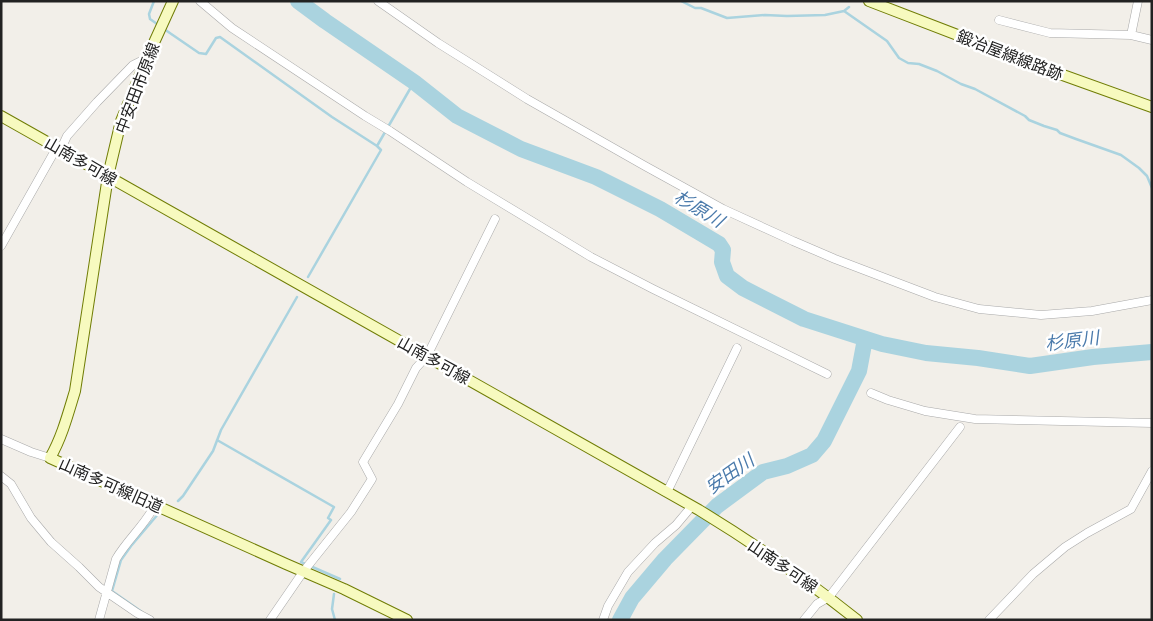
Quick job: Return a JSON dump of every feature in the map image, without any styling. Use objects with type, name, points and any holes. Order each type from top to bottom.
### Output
[{"type":"main road","name":"中安田市原線","points":[[108,176],[121,121],[173,1]]},
{"type":"main road","name":"鍛冶屋線線路跡","points":[[870,1],[1046,69],[1152,107]]},
{"type":"main road","name":"山南多可線","points":[[1,116],[695,508],[829,598],[857,620]]},
{"type":"main road","name":"山南多可線旧道","points":[[108,176],[75,391],[64,426],[50,458],[336,586],[407,620]]},
{"type":"street","points":[[200,1],[232,28],[365,116],[467,182],[591,257],[827,374]]},
{"type":"street","points":[[378,1],[438,43],[527,98],[645,166],[723,209],[836,259],[935,297],[979,309],[1041,315],[1092,311],[1152,300]]},
{"type":"street","points":[[1131,35],[1138,1]]},
{"type":"street","points":[[999,20],[1050,33],[1131,35],[1152,40]]},
{"type":"street","points":[[1,246],[67,136],[133,66],[147,58]]},
{"type":"street","points":[[270,620],[303,572],[351,512],[372,479],[363,462],[398,404],[416,368],[427,356],[495,219]]},
{"type":"street","points":[[664,491],[669,488],[737,348]]},
{"type":"street","points":[[871,392],[888,400],[925,411],[975,419],[1152,423]]},
{"type":"street","points":[[804,620],[817,604],[829,598],[960,427]]},
{"type":"street","points":[[1,438],[31,452],[50,458]]},
{"type":"street","points":[[989,620],[1033,574],[1065,547],[1131,509],[1152,471]]},
{"type":"street","points":[[1,476],[11,484],[32,518],[51,542],[80,567],[99,587],[150,620]]},
{"type":"street","points":[[99,620],[116,559],[155,505]]},
{"type":"street","points":[[603,620],[608,606],[628,572],[655,543],[695,508]]},
{"type":"waterway","points":[[154,1],[149,14],[150,19],[160,26]]},
{"type":"waterway","name":"杉原川","points":[[298,1],[414,82],[457,116],[521,149],[596,177],[660,209],[719,244],[723,250],[722,262],[727,276],[743,288],[804,319],[882,344],[926,353],[1030,366],[1093,357],[1152,352]]},
{"type":"waterway","points":[[681,1],[695,8],[701,8],[727,18],[765,15],[825,15],[844,11],[849,7]]},
{"type":"waterway","points":[[844,11],[887,41],[899,58],[908,63],[919,64],[937,71],[975,89],[1029,120],[1121,155],[1147,176],[1152,188]]},
{"type":"waterway","points":[[164,29],[199,53],[206,54],[216,38],[220,37],[332,117],[377,146]]},
{"type":"waterway","points":[[308,277],[381,150],[377,146],[414,82]]},
{"type":"waterway","points":[[178,501],[213,451],[221,430],[297,297]]},
{"type":"waterway","name":"安田川","points":[[620,620],[632,598],[665,559],[717,506],[763,472],[787,466],[812,455],[824,441],[859,371],[865,339]]},
{"type":"waterway","points":[[217,440],[334,507],[328,518],[331,520],[301,562],[340,579]]},
{"type":"waterway","points":[[142,612],[112,591],[121,560],[159,513]]},
{"type":"waterway","points":[[334,594],[332,609],[335,620]]}]
